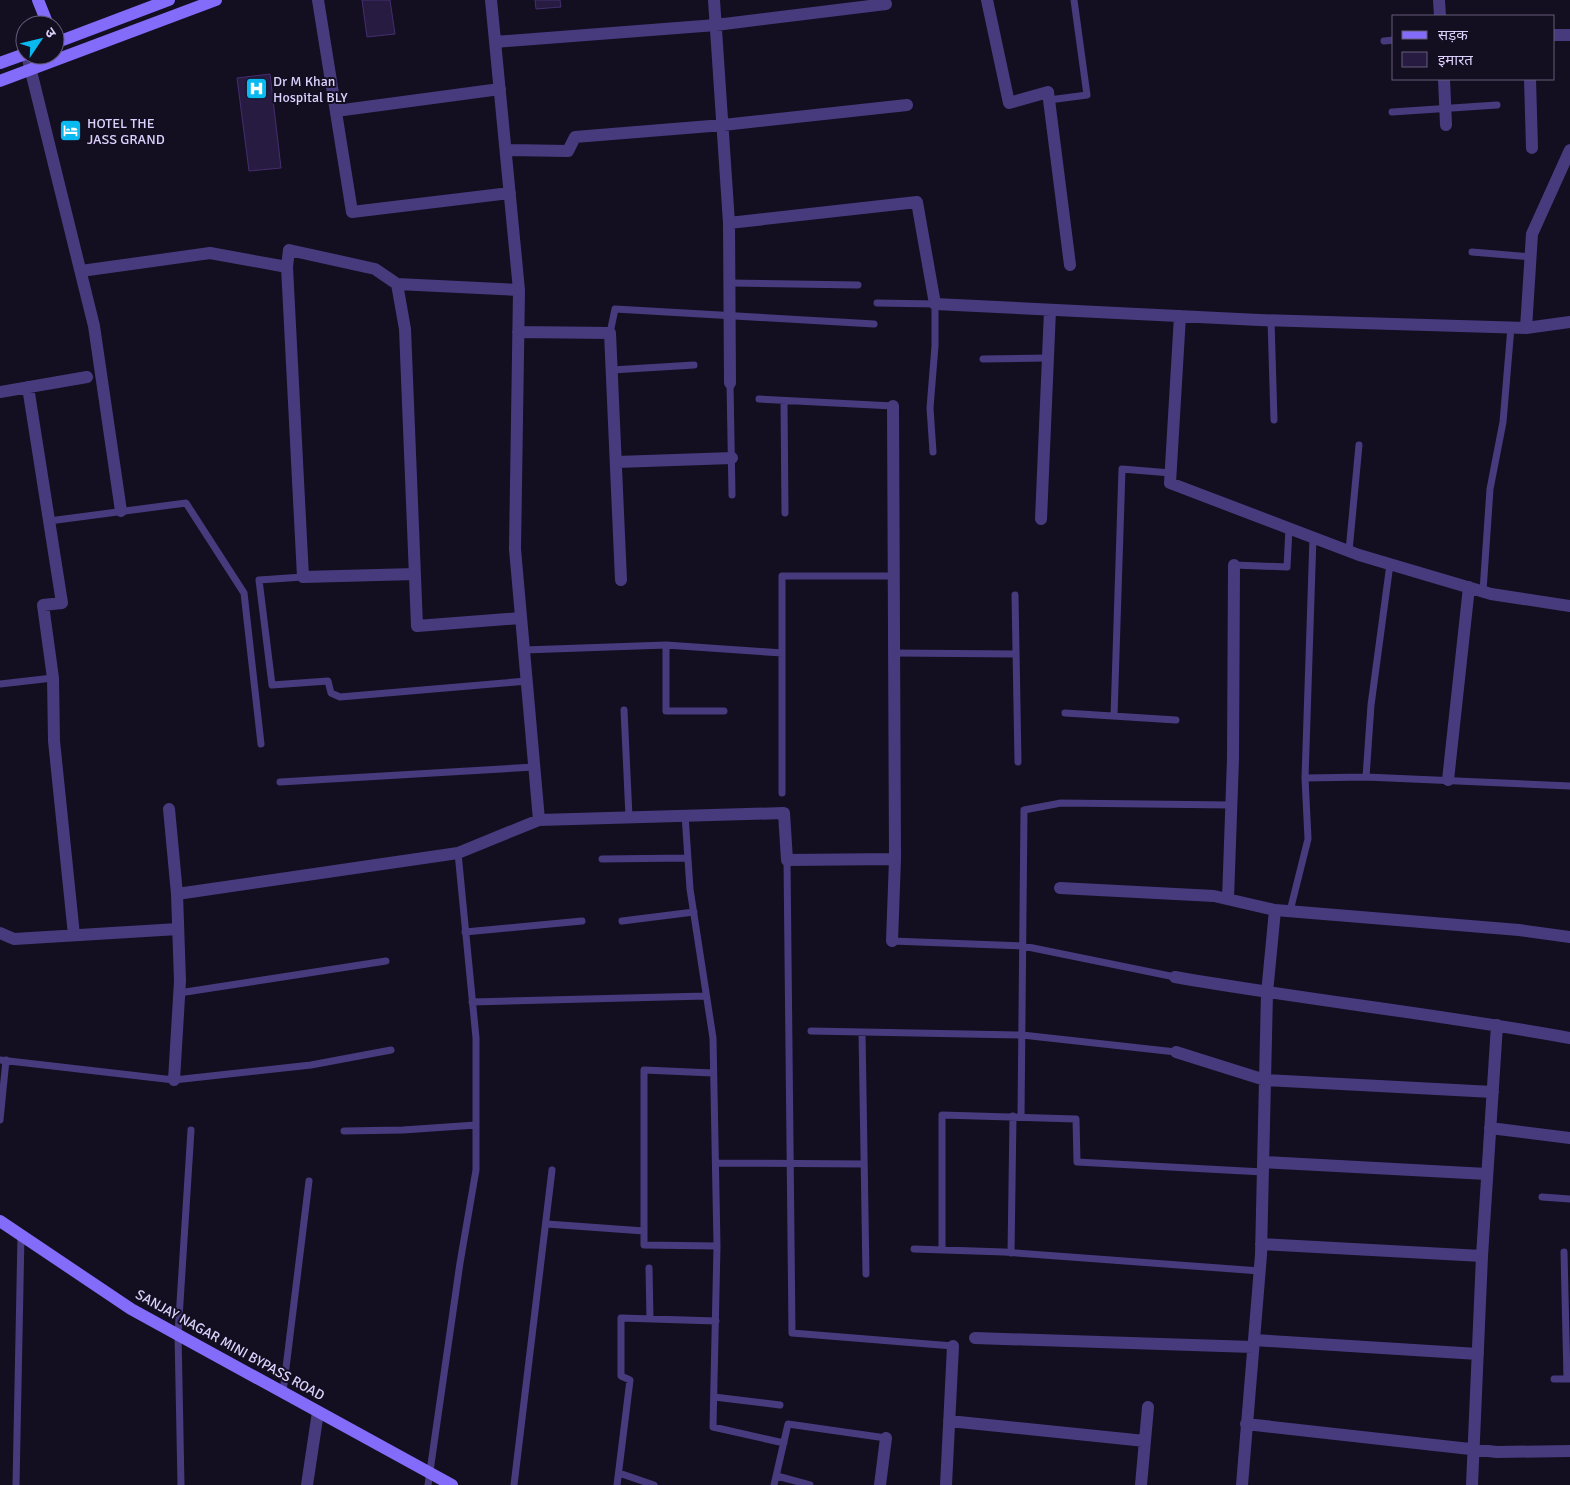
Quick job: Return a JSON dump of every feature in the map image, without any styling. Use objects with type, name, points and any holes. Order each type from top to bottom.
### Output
[{"type":"street","points":[[38,0],[44,15]]},
{"type":"street","points":[[65,39],[154,3],[169,0]]},
{"type":"street","points":[[0,81],[216,0]]},
{"type":"street","points":[[318,0],[352,212],[510,193]]},
{"type":"street","points":[[491,0],[519,290],[515,549],[539,820]]},
{"type":"street","points":[[714,0],[729,223],[730,383]]},
{"type":"street","points":[[987,0],[1009,103],[1048,92],[1070,265]]},
{"type":"street","points":[[1439,0],[1440,15]]},
{"type":"street","points":[[495,42],[716,25],[886,4]]},
{"type":"street","points":[[1555,35],[1570,35]]},
{"type":"street","points":[[0,64],[15,59]]},
{"type":"street","points":[[30,65],[94,326],[121,511]]},
{"type":"street","points":[[1444,80],[1446,125]]},
{"type":"street","points":[[1530,80],[1532,148]]},
{"type":"street","points":[[336,110],[500,89]]},
{"type":"street","points":[[506,150],[568,151],[575,137],[723,125],[906,105]]},
{"type":"street","points":[[1526,328],[1532,234],[1570,150]]},
{"type":"street","points":[[729,223],[917,202],[934,304],[1272,320],[1526,328],[1570,322]]},
{"type":"street","points":[[415,574],[303,577],[287,266],[289,250],[375,269],[397,284],[519,290]]},
{"type":"street","points":[[81,271],[210,253],[287,266]]},
{"type":"street","points":[[397,284],[405,329],[417,626],[521,618]]},
{"type":"street","points":[[1041,518],[1050,310]]},
{"type":"street","points":[[1180,316],[1170,483],[1349,551],[1390,564],[1483,591],[1570,606]]},
{"type":"street","points":[[518,332],[610,333],[621,580]]},
{"type":"street","points":[[0,392],[87,377]]},
{"type":"street","points":[[28,387],[62,603],[43,605],[53,678],[54,741],[74,935]]},
{"type":"street","points":[[892,941],[895,859],[893,406]]},
{"type":"street","points":[[617,462],[732,458]]},
{"type":"street","points":[[1228,899],[1232,805],[1234,565]]},
{"type":"street","points":[[1448,780],[1469,587]]},
{"type":"street","points":[[169,809],[177,894],[178,929],[179,994],[174,1080]]},
{"type":"street","points":[[177,894],[458,853],[539,820],[784,813],[788,860],[895,859]]},
{"type":"street","points":[[1060,888],[1214,896],[1276,910],[1519,930],[1570,937]]},
{"type":"street","points":[[1242,1485],[1260,1271],[1267,994],[1276,910]]},
{"type":"street","points":[[0,933],[14,938],[178,929]]},
{"type":"street","points":[[1175,977],[1267,994],[1497,1025],[1570,1038]]},
{"type":"street","points":[[1472,1485],[1482,1256],[1497,1025]]},
{"type":"street","points":[[1176,1052],[1265,1080],[1493,1092]]},
{"type":"street","points":[[1490,1128],[1570,1138]]},
{"type":"street","points":[[1263,1167],[1487,1174]]},
{"type":"street","name":"SANJAY NAGAR MINI BYPASS ROAD","points":[[0,1221],[131,1309],[318,1412],[429,1479],[452,1485]]},
{"type":"street","points":[[1261,1244],[1482,1256]]},
{"type":"street","points":[[975,1338],[1253,1344],[1478,1354]]},
{"type":"street","points":[[946,1485],[953,1346]]},
{"type":"street","points":[[1141,1485],[1148,1407]]},
{"type":"street","points":[[307,1485],[318,1412]]},
{"type":"street","points":[[949,1421],[1145,1441]]},
{"type":"street","points":[[1246,1424],[1497,1452],[1570,1451]]},
{"type":"street","points":[[880,1485],[886,1438]]},
{"type":"lane","points":[[1049,100],[1087,95],[1074,0]]},
{"type":"lane","points":[[1384,41],[1392,40]]},
{"type":"lane","points":[[1392,112],[1497,105]]},
{"type":"lane","points":[[1472,252],[1531,257]]},
{"type":"lane","points":[[730,283],[858,285]]},
{"type":"lane","points":[[877,303],[934,304],[935,346],[930,408],[933,452]]},
{"type":"lane","points":[[610,333],[615,309],[874,324]]},
{"type":"lane","points":[[1272,320],[1274,420]]},
{"type":"lane","points":[[1483,591],[1490,490],[1503,422],[1511,327]]},
{"type":"lane","points":[[983,359],[1048,358]]},
{"type":"lane","points":[[612,370],[694,365]]},
{"type":"lane","points":[[730,383],[732,494]]},
{"type":"lane","points":[[760,399],[893,406]]},
{"type":"lane","points":[[784,401],[785,513]]},
{"type":"lane","points":[[1349,551],[1358,445]]},
{"type":"lane","points":[[1114,716],[1122,470],[1171,473]]},
{"type":"lane","points":[[49,520],[186,503],[244,593],[261,744]]},
{"type":"lane","points":[[1234,565],[1287,567],[1289,528]]},
{"type":"lane","points":[[1290,911],[1308,839],[1304,778],[1313,537]]},
{"type":"lane","points":[[1366,777],[1371,705],[1390,564]]},
{"type":"lane","points":[[782,793],[782,576],[894,576]]},
{"type":"lane","points":[[303,577],[259,580],[272,685],[328,681],[331,693],[340,697],[527,682]]},
{"type":"lane","points":[[1015,595],[1018,762]]},
{"type":"lane","points":[[524,650],[666,645],[782,653]]},
{"type":"lane","points":[[666,645],[666,711],[724,711]]},
{"type":"lane","points":[[894,653],[1016,654]]},
{"type":"lane","points":[[0,684],[53,678]]},
{"type":"lane","points":[[624,710],[629,816]]},
{"type":"lane","points":[[1066,713],[1176,720]]},
{"type":"lane","points":[[280,782],[534,768]]},
{"type":"lane","points":[[1304,778],[1366,777],[1570,786]]},
{"type":"lane","points":[[1022,1116],[1024,810],[1061,803],[1232,805]]},
{"type":"lane","points":[[685,815],[694,912],[713,1038],[717,1246],[713,1427],[784,1444]]},
{"type":"lane","points":[[429,1479],[476,1170],[476,1038],[458,853]]},
{"type":"lane","points":[[602,860],[688,858]]},
{"type":"lane","points":[[788,860],[792,1333],[953,1346]]},
{"type":"lane","points":[[622,921],[694,912]]},
{"type":"lane","points":[[466,932],[582,920]]},
{"type":"lane","points":[[892,941],[1023,946],[1175,977]]},
{"type":"lane","points":[[179,994],[386,961]]},
{"type":"lane","points":[[472,1002],[706,996]]},
{"type":"lane","points":[[811,1031],[1022,1035],[1176,1052]]},
{"type":"lane","points":[[862,1032],[866,1274]]},
{"type":"lane","points":[[0,1120],[3,1060],[174,1080],[311,1065],[391,1050]]},
{"type":"lane","points":[[714,1072],[644,1070],[644,1245],[717,1246]]},
{"type":"lane","points":[[942,1250],[942,1115],[1076,1119],[1076,1162],[1263,1167]]},
{"type":"lane","points":[[1011,1253],[1013,1116]]},
{"type":"lane","points":[[344,1131],[403,1130],[476,1125]]},
{"type":"lane","points":[[181,1485],[178,1334],[191,1130]]},
{"type":"lane","points":[[716,1164],[864,1164]]},
{"type":"lane","points":[[514,1485],[547,1224],[552,1170]]},
{"type":"lane","points":[[282,1392],[309,1181]]},
{"type":"lane","points":[[1542,1197],[1570,1199]]},
{"type":"lane","points":[[547,1224],[644,1232]]},
{"type":"lane","points":[[16,1485],[21,1235]]},
{"type":"lane","points":[[914,1249],[1011,1253],[1260,1271]]},
{"type":"lane","points":[[1554,1379],[1569,1379],[1564,1252]]},
{"type":"lane","points":[[649,1268],[650,1319]]},
{"type":"lane","points":[[617,1485],[620,1473],[630,1380],[621,1376],[621,1318],[716,1321]]},
{"type":"lane","points":[[714,1396],[780,1405]]},
{"type":"lane","points":[[774,1485],[788,1424],[886,1438]]},
{"type":"lane","points":[[620,1473],[654,1485]]},
{"type":"lane","points":[[777,1476],[810,1485]]},
{"type":"building","points":[[362,0],[390,0],[395,34],[367,37]]},
{"type":"building","points":[[535,0],[560,0],[561,7],[536,9]]},
{"type":"building","points":[[270,74],[281,168],[249,171],[237,78]]},
{"type":"place","name":"Dr M Khan Hospital BLY","points":[[257,89]]},
{"type":"place","name":"HOTEL THE JASS GRAND","points":[[71,131]]}]
